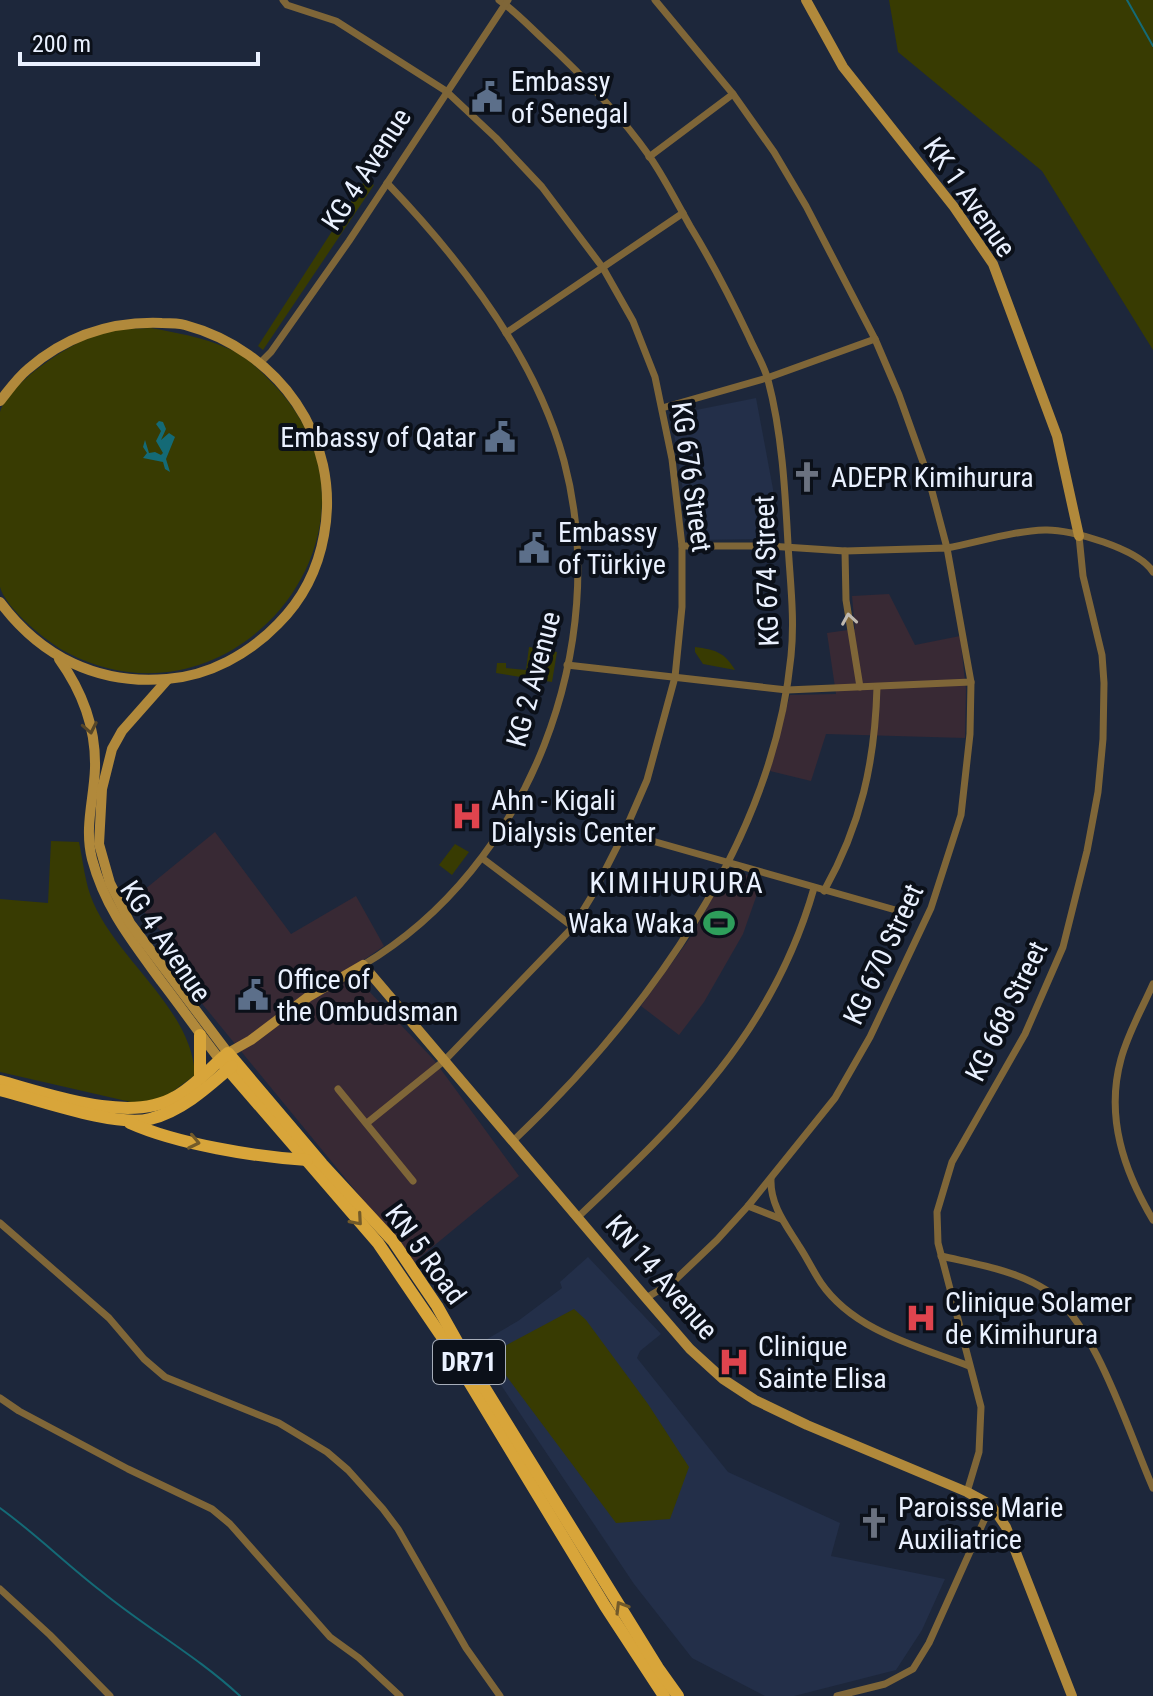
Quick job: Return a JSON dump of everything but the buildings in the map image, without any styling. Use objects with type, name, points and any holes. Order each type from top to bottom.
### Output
[{"type":"main road","name":"KK 1 Avenue","points":[[806,0],[843,67],[954,207],[993,264],[1057,436],[1079,536]]},
{"type":"main road","points":[[0,401],[26,370],[62,344],[90,332],[120,325],[183,324],[225,340],[261,362],[286,386],[306,415],[320,447],[327,481],[328,516],[321,551],[309,583],[289,613],[264,638],[223,665],[196,674],[133,680],[99,673],[58,658],[20,626],[0,602]]},
{"type":"main road","name":"KG 4 Avenue","points":[[58,658],[80,693],[91,726],[95,770],[88,831],[99,883],[122,929],[164,975],[228,1062]]},
{"type":"main road","name":"KG 4 Avenue","points":[[168,679],[122,731],[112,749],[102,789],[99,829],[103,860],[119,905],[130,923],[200,1035],[228,1062]]},
{"type":"main road","name":"KG 2 Avenue","points":[[228,1062],[251,1040],[308,997],[363,965]]},
{"type":"main road","name":"KN 14 Avenue","points":[[363,965],[690,1349],[723,1379],[755,1400],[807,1425],[991,1505]]},
{"type":"main road","points":[[200,1035],[200,1077]]},
{"type":"main road","points":[[0,1081],[126,1110],[163,1104],[200,1077],[228,1062]]},
{"type":"main road","points":[[120,1119],[147,1120],[174,1110],[228,1062]]},
{"type":"main road","name":"KN 5 Road","points":[[228,1062],[378,1243],[440,1334],[605,1606],[664,1696]]},
{"type":"main road","name":"KN 5 Road","points":[[228,1062],[393,1241],[437,1306],[468,1361],[678,1696]]},
{"type":"main road","points":[[0,1090],[120,1119],[163,1135],[272,1158],[307,1160]]},
{"type":"main road","points":[[991,1505],[1012,1542],[1072,1696]]},
{"type":"street","name":"KG 676 Street","points":[[283,0],[287,5],[336,21],[446,91],[542,187],[603,268],[633,321],[655,377],[672,459],[682,546],[682,607],[675,677],[653,762],[624,833],[593,894],[573,927],[445,1060],[367,1123]]},
{"type":"street","name":"KG 670 Street","points":[[646,1298],[681,1275],[748,1206],[835,1098],[870,1037],[931,908],[961,815],[970,734],[971,682],[947,548],[913,433],[875,339],[806,206],[774,152],[733,94],[655,0]]},
{"type":"street","name":"KG 4 Avenue","points":[[261,362],[271,352],[387,183],[504,1]]},
{"type":"street","name":"KG 674 Street","points":[[504,1],[595,91],[649,157],[727,289],[767,378],[782,453],[793,634],[787,690],[762,782],[750,815],[726,863],[673,955],[629,1013],[588,1065],[513,1141]]},
{"type":"street","points":[[649,157],[733,94]]},
{"type":"street","name":"KG 2 Avenue","points":[[363,965],[408,933],[482,858],[507,821],[528,782],[553,717],[567,665],[577,607],[577,534],[571,496],[552,424],[525,365],[506,333],[432,232],[387,183]]},
{"type":"street","points":[[506,333],[683,213]]},
{"type":"street","points":[[662,408],[767,378],[875,339]]},
{"type":"street","points":[[682,546],[845,551],[947,548],[1034,531],[1068,531],[1139,557],[1153,572]]},
{"type":"street","name":"KG 668 Street","points":[[967,1492],[979,1452],[982,1420],[979,1393],[969,1366],[936,1225],[945,1179],[1025,1034],[1063,947],[1098,792],[1103,739],[1102,655],[1083,576],[1079,536]]},
{"type":"street","points":[[845,551],[846,600],[860,687]]},
{"type":"street","points":[[567,665],[787,690],[971,682]]},
{"type":"street","points":[[824,891],[862,805],[875,738],[877,687]]},
{"type":"street","points":[[624,833],[899,911]]},
{"type":"street","points":[[482,858],[573,927]]},
{"type":"street","points":[[578,1217],[698,1099],[732,1057],[777,983],[802,927],[814,888]]},
{"type":"street","points":[[1153,984],[1121,1058],[1114,1109],[1119,1140],[1133,1185],[1153,1220]]},
{"type":"street","points":[[338,1089],[413,1181]]},
{"type":"street","points":[[771,1178],[773,1199],[783,1220],[822,1284],[846,1310],[879,1331],[969,1366]]},
{"type":"street","points":[[748,1206],[783,1220]]},
{"type":"street","points":[[0,1223],[109,1318],[144,1359],[165,1377],[279,1423],[327,1452],[348,1470],[398,1529],[466,1648],[500,1696]]},
{"type":"street","points":[[941,1256],[1028,1281],[1044,1288],[1066,1306],[1101,1365],[1153,1488]]},
{"type":"street","points":[[0,1398],[104,1457],[212,1509],[230,1524],[330,1637],[359,1658],[400,1696]]},
{"type":"street","points":[[837,1696],[885,1684],[913,1669],[929,1643],[991,1505]]},
{"type":"street","points":[[0,1589],[110,1696]]},
{"type":"shaded area","points":[[889,0],[1153,0],[1153,350],[1042,171],[898,52]]},
{"type":"shaded area","points":[[365,180],[374,185],[263,350],[258,346]]},
{"type":"shaded area","points":[[151,328],[199,338],[227,348],[248,360],[267,377],[278,389],[312,445],[322,502],[311,558],[282,606],[240,645],[188,668],[130,672],[60,648],[39,634],[10,605],[0,587],[0,412],[17,387],[64,351],[109,331]]},
{"type":"shaded area","points":[[756,398],[773,489],[774,539],[691,540],[671,415]]},
{"type":"shaded area","points":[[159,421],[166,429],[161,440],[169,433],[175,437],[166,459],[170,472],[163,462],[143,458],[147,453],[143,447],[145,440],[149,453],[163,453],[156,441],[161,431],[156,424]]},
{"type":"shaded area","points":[[889,594],[915,645],[960,636],[966,689],[965,738],[826,734],[811,781],[770,771],[790,695],[836,694],[827,633],[855,629],[852,596]]},
{"type":"shaded area","points":[[529,647],[557,652],[552,682],[496,673],[497,663],[506,663],[506,668],[526,670]]},
{"type":"shaded area","points":[[695,647],[719,653],[735,670],[703,664]]},
{"type":"shaded area","points":[[215,832],[291,934],[356,896],[384,946],[349,970],[434,1060],[519,1176],[414,1262],[190,989],[196,972],[133,899]]},
{"type":"shaded area","points":[[51,841],[79,842],[93,902],[119,945],[168,1007],[191,1051],[195,1075],[164,1098],[135,1103],[0,1072],[0,899],[48,903]]},
{"type":"shaded area","points":[[455,844],[469,852],[452,875],[439,865]]},
{"type":"shaded area","points":[[728,869],[762,880],[743,934],[704,1002],[679,1035],[641,1006],[692,935]]},
{"type":"shaded area","points":[[588,1257],[661,1334],[640,1351],[637,1358],[728,1472],[840,1523],[831,1556],[945,1579],[922,1630],[896,1670],[794,1696],[765,1696],[692,1658],[634,1584],[475,1346],[518,1321],[562,1288],[560,1282]]},
{"type":"shaded area","points":[[574,1309],[586,1320],[648,1404],[689,1467],[670,1519],[616,1523],[490,1354]]},
{"type":"waterway","points":[[1127,0],[1153,46]]},
{"type":"waterway","points":[[0,1508],[88,1581],[240,1696]]},
{"type":"place","name":"Embassy of Senegal","points":[[487,97]]},
{"type":"place","name":"Embassy of Qatar","points":[[500,437]]},
{"type":"place","name":"ADEPR Kimihurura","points":[[807,477]]},
{"type":"place","name":"Embassy of Türkiye","points":[[534,548]]},
{"type":"place","name":"Ahn - Kigali Dialysis Center","points":[[467,816]]},
{"type":"place","name":"Waka Waka","points":[[719,923]]},
{"type":"place","name":"Office of the Ombudsman","points":[[253,995]]},
{"type":"place","name":"Clinique Solamer de Kimihurura","points":[[921,1318]]},
{"type":"place","name":"Clinique Sainte Elisa","points":[[734,1362]]},
{"type":"place","name":"Paroisse Marie Auxiliatrice","points":[[874,1523]]},
{"type":"district","name":"KIMIHURURA","points":[[677,883]]}]
